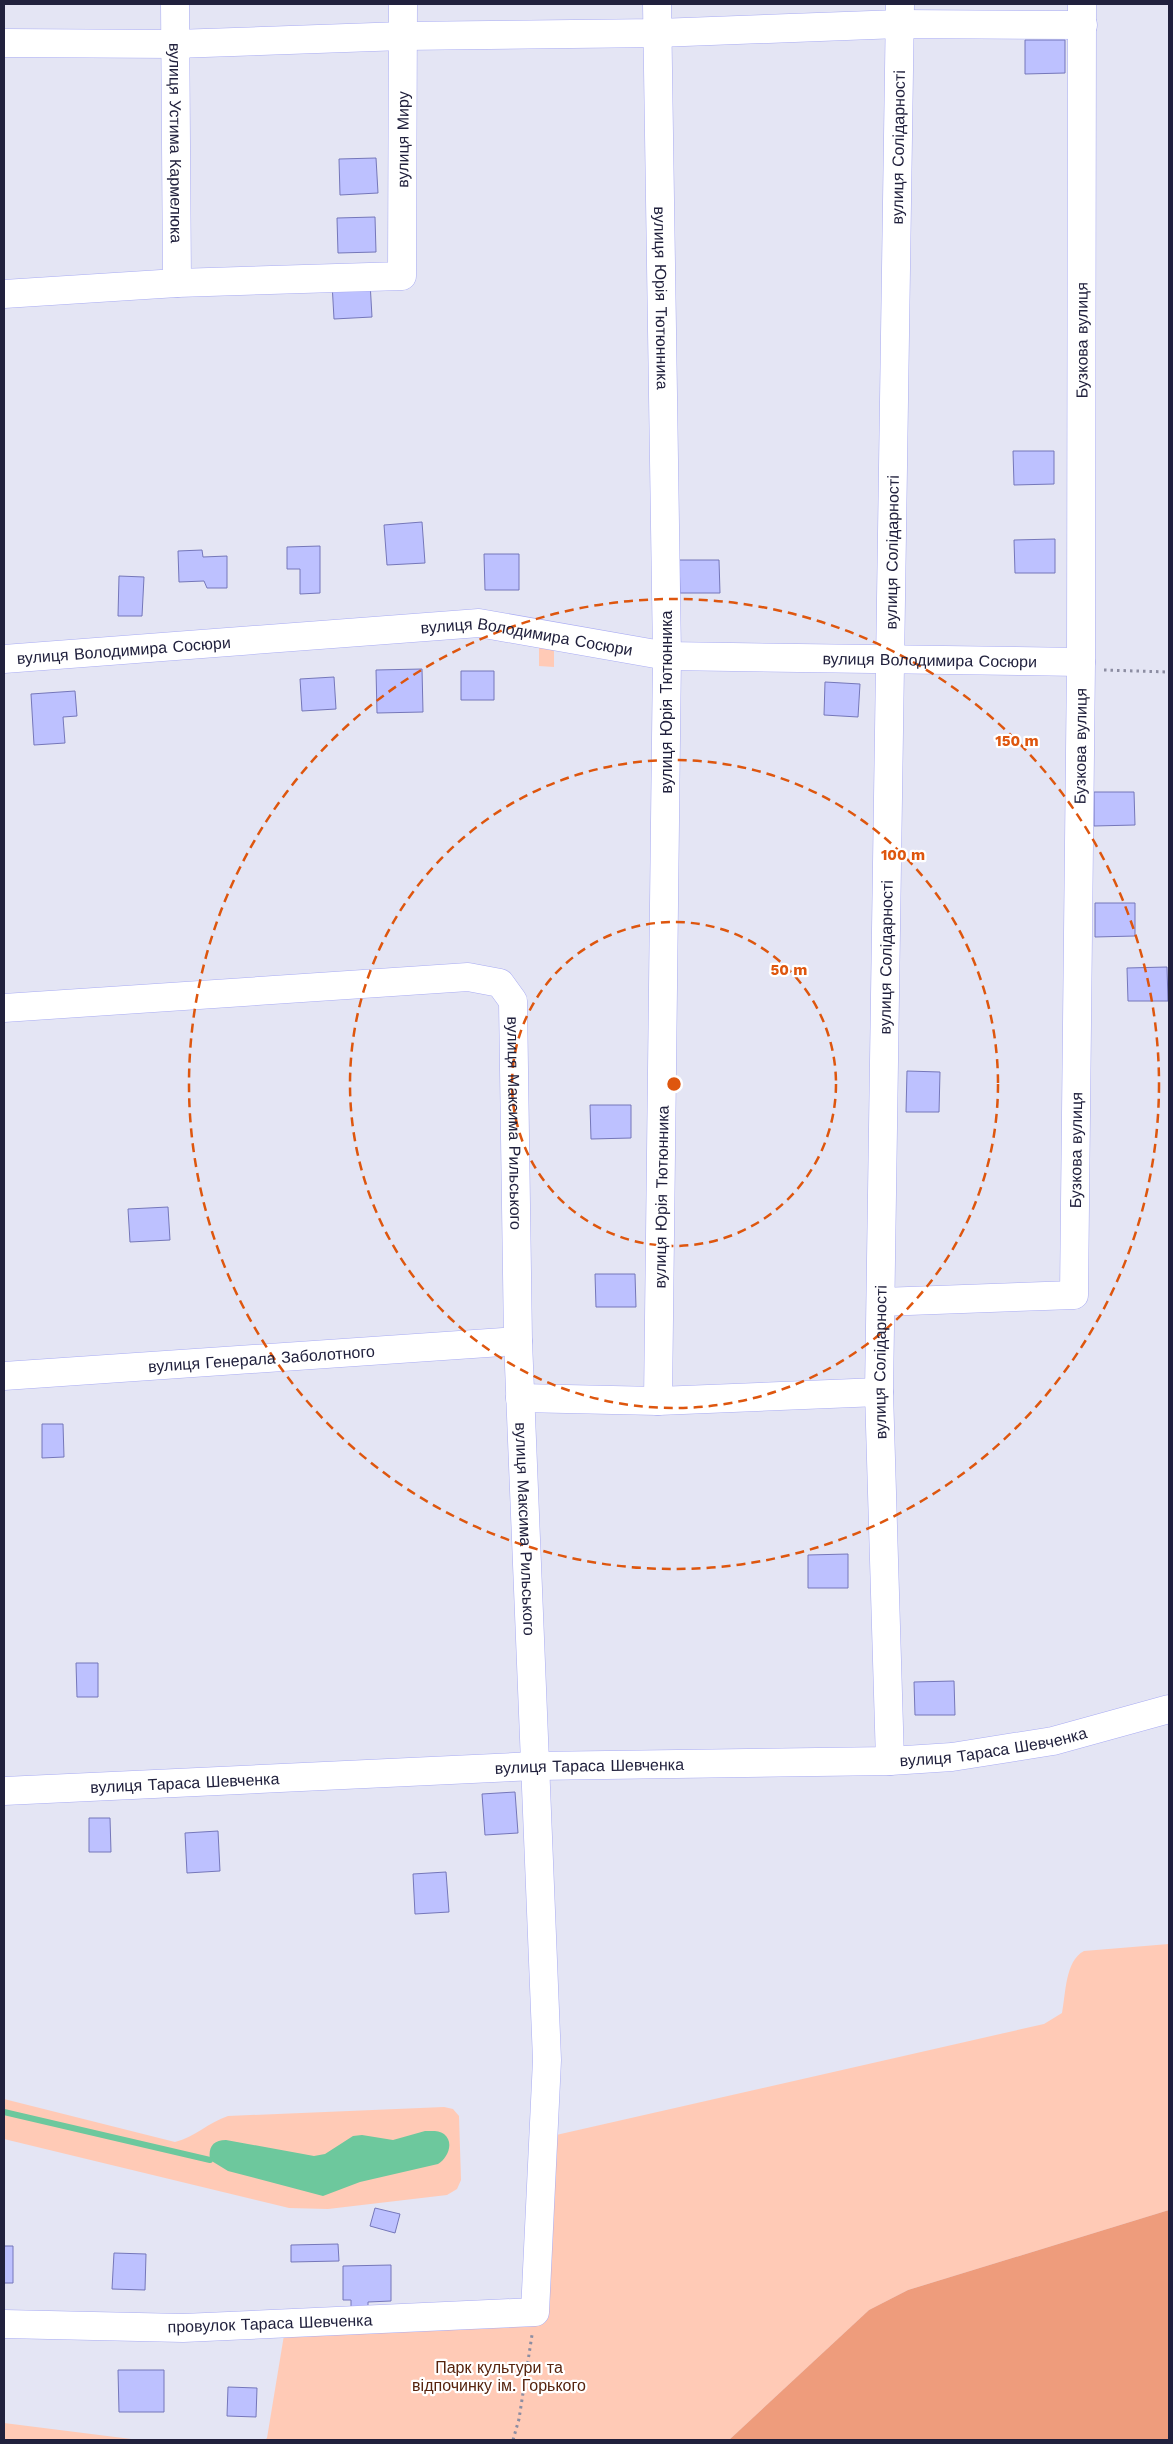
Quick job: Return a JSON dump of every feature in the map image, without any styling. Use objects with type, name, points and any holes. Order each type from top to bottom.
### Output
[{"type":"street","name":"вулиця Устима Кармелюка","points":[[175,4],[177,283]]},
{"type":"street","name":"вулиця Миру","points":[[177,283],[402,276],[403,4]]},
{"type":"street","name":"вулиця Юрія Тютюнника","points":[[657,4],[667,656],[658,1401]]},
{"type":"street","points":[[4,42],[175,44],[403,36],[658,33],[899,14],[1083,14]]},
{"type":"street","name":"вулиця Солідарності","points":[[890,1761],[879,1392],[899,14]]},
{"type":"street","name":"Бузкова вулиця","points":[[881,1302],[1074,1295],[1081,662],[1083,14]]},
{"type":"street","points":[[4,294],[177,283]]},
{"type":"street","name":"вулиця Володимира Сосюри","points":[[4,659],[479,623],[667,656],[1081,662]]},
{"type":"street","name":"вулиця Максима Рильського","points":[[4,1008],[468,977],[500,983],[513,1001],[518,1342],[547,2060],[535,2312]]},
{"type":"street","name":"вулиця Генерала Заболотного","points":[[4,1376],[518,1342]]},
{"type":"street","points":[[520,1398],[658,1401],[879,1392]]},
{"type":"street","name":"вулиця Тараса Шевченка","points":[[4,1791],[536,1766],[890,1761],[952,1757],[1014,1748],[1096,1731],[1169,1709]]},
{"type":"street","name":"провулок Тараса Шевченка","points":[[4,2324],[182,2328],[535,2312]]},
{"type":"path","points":[[1081,662],[1095,670],[1169,672]]},
{"type":"path","points":[[514,2440],[519,2419],[535,2312]]},
{"type":"green space","points":[[539,645],[554,645],[554,667],[539,666]]},
{"type":"green space","name":"Парк культури та відпочинку ім. Горького","points":[[1169,1944],[1169,2210],[908,2290],[869,2310],[729,2440],[265,2440],[267,2438],[286,2323],[535,2312],[543,2138],[1044,2024],[1062,2013],[1067,1978],[1073,1962],[1084,1951]]},
{"type":"green space","points":[[4,2099],[175,2142],[189,2137],[228,2116],[444,2107],[453,2109],[459,2116],[461,2180],[457,2189],[447,2195],[328,2209],[289,2208],[4,2139]]},
{"type":"green space","points":[[4,2423],[139,2440],[4,2440]]},
{"type":"shaded area","points":[[425,2131],[442,2133],[449,2142],[447,2155],[438,2164],[360,2182],[323,2196],[228,2171],[210,2160],[212,2145],[221,2140],[314,2156],[325,2154],[353,2136],[362,2135],[393,2140]]},
{"type":"shaded area","points":[[1169,2210],[1169,2440],[729,2440],[869,2310],[908,2290]]},
{"type":"building","points":[[1025,40],[1065,40],[1065,73],[1025,74]]},
{"type":"building","points":[[376,158],[378,193],[340,195],[339,159]]},
{"type":"building","points":[[375,217],[376,252],[338,253],[337,218]]},
{"type":"building","points":[[370,282],[372,317],[334,319],[332,283]]},
{"type":"building","points":[[1013,451],[1054,451],[1054,484],[1014,485]]},
{"type":"building","points":[[422,522],[425,563],[387,565],[384,525]]},
{"type":"building","points":[[1055,539],[1055,573],[1015,573],[1014,540]]},
{"type":"building","points":[[320,546],[320,593],[300,594],[300,569],[287,569],[287,547]]},
{"type":"building","points":[[202,550],[203,557],[227,556],[227,588],[207,588],[204,581],[179,582],[178,551]]},
{"type":"building","points":[[484,554],[519,554],[519,590],[485,590]]},
{"type":"building","points":[[679,560],[719,560],[720,593],[680,593]]},
{"type":"building","points":[[119,576],[144,577],[142,616],[118,616]]},
{"type":"building","points":[[422,669],[423,712],[377,713],[376,670]]},
{"type":"building","points":[[461,671],[494,671],[494,700],[461,700]]},
{"type":"building","points":[[334,677],[336,709],[302,711],[300,679]]},
{"type":"building","points":[[825,682],[860,684],[858,717],[824,715]]},
{"type":"building","points":[[75,691],[77,716],[63,717],[65,743],[34,745],[31,694]]},
{"type":"building","points":[[1094,792],[1134,792],[1135,825],[1094,826]]},
{"type":"building","points":[[1095,903],[1135,903],[1135,936],[1095,937]]},
{"type":"building","points":[[1167,967],[1168,1001],[1128,1001],[1127,968]]},
{"type":"building","points":[[907,1071],[940,1072],[939,1112],[906,1112]]},
{"type":"building","points":[[590,1105],[631,1105],[631,1138],[591,1139]]},
{"type":"building","points":[[168,1207],[170,1240],[130,1242],[128,1209]]},
{"type":"building","points":[[595,1274],[635,1274],[636,1307],[596,1307]]},
{"type":"building","points":[[42,1424],[63,1424],[64,1457],[42,1458]]},
{"type":"building","points":[[848,1554],[848,1588],[808,1588],[808,1555]]},
{"type":"building","points":[[76,1663],[98,1663],[98,1697],[77,1697]]},
{"type":"building","points":[[954,1681],[955,1715],[915,1715],[914,1682]]},
{"type":"building","points":[[515,1792],[518,1833],[485,1835],[482,1794]]},
{"type":"building","points":[[89,1818],[110,1818],[111,1852],[89,1852]]},
{"type":"building","points":[[218,1831],[220,1871],[187,1873],[185,1833]]},
{"type":"building","points":[[446,1872],[449,1912],[415,1914],[413,1874]]},
{"type":"building","points":[[375,2208],[400,2214],[395,2233],[370,2226]]},
{"type":"building","points":[[338,2244],[339,2261],[291,2262],[291,2245]]},
{"type":"building","points":[[4,2246],[13,2246],[13,2283],[4,2283]]},
{"type":"building","points":[[114,2253],[146,2254],[145,2290],[112,2289]]},
{"type":"building","points":[[391,2265],[391,2301],[368,2302],[368,2308],[351,2308],[351,2300],[343,2300],[343,2266]]},
{"type":"building","points":[[118,2370],[164,2370],[164,2412],[119,2412]]},
{"type":"building","points":[[228,2387],[257,2388],[256,2417],[227,2416]]},
{"type":"waterway","points":[[4,2112],[210,2160]]}]
